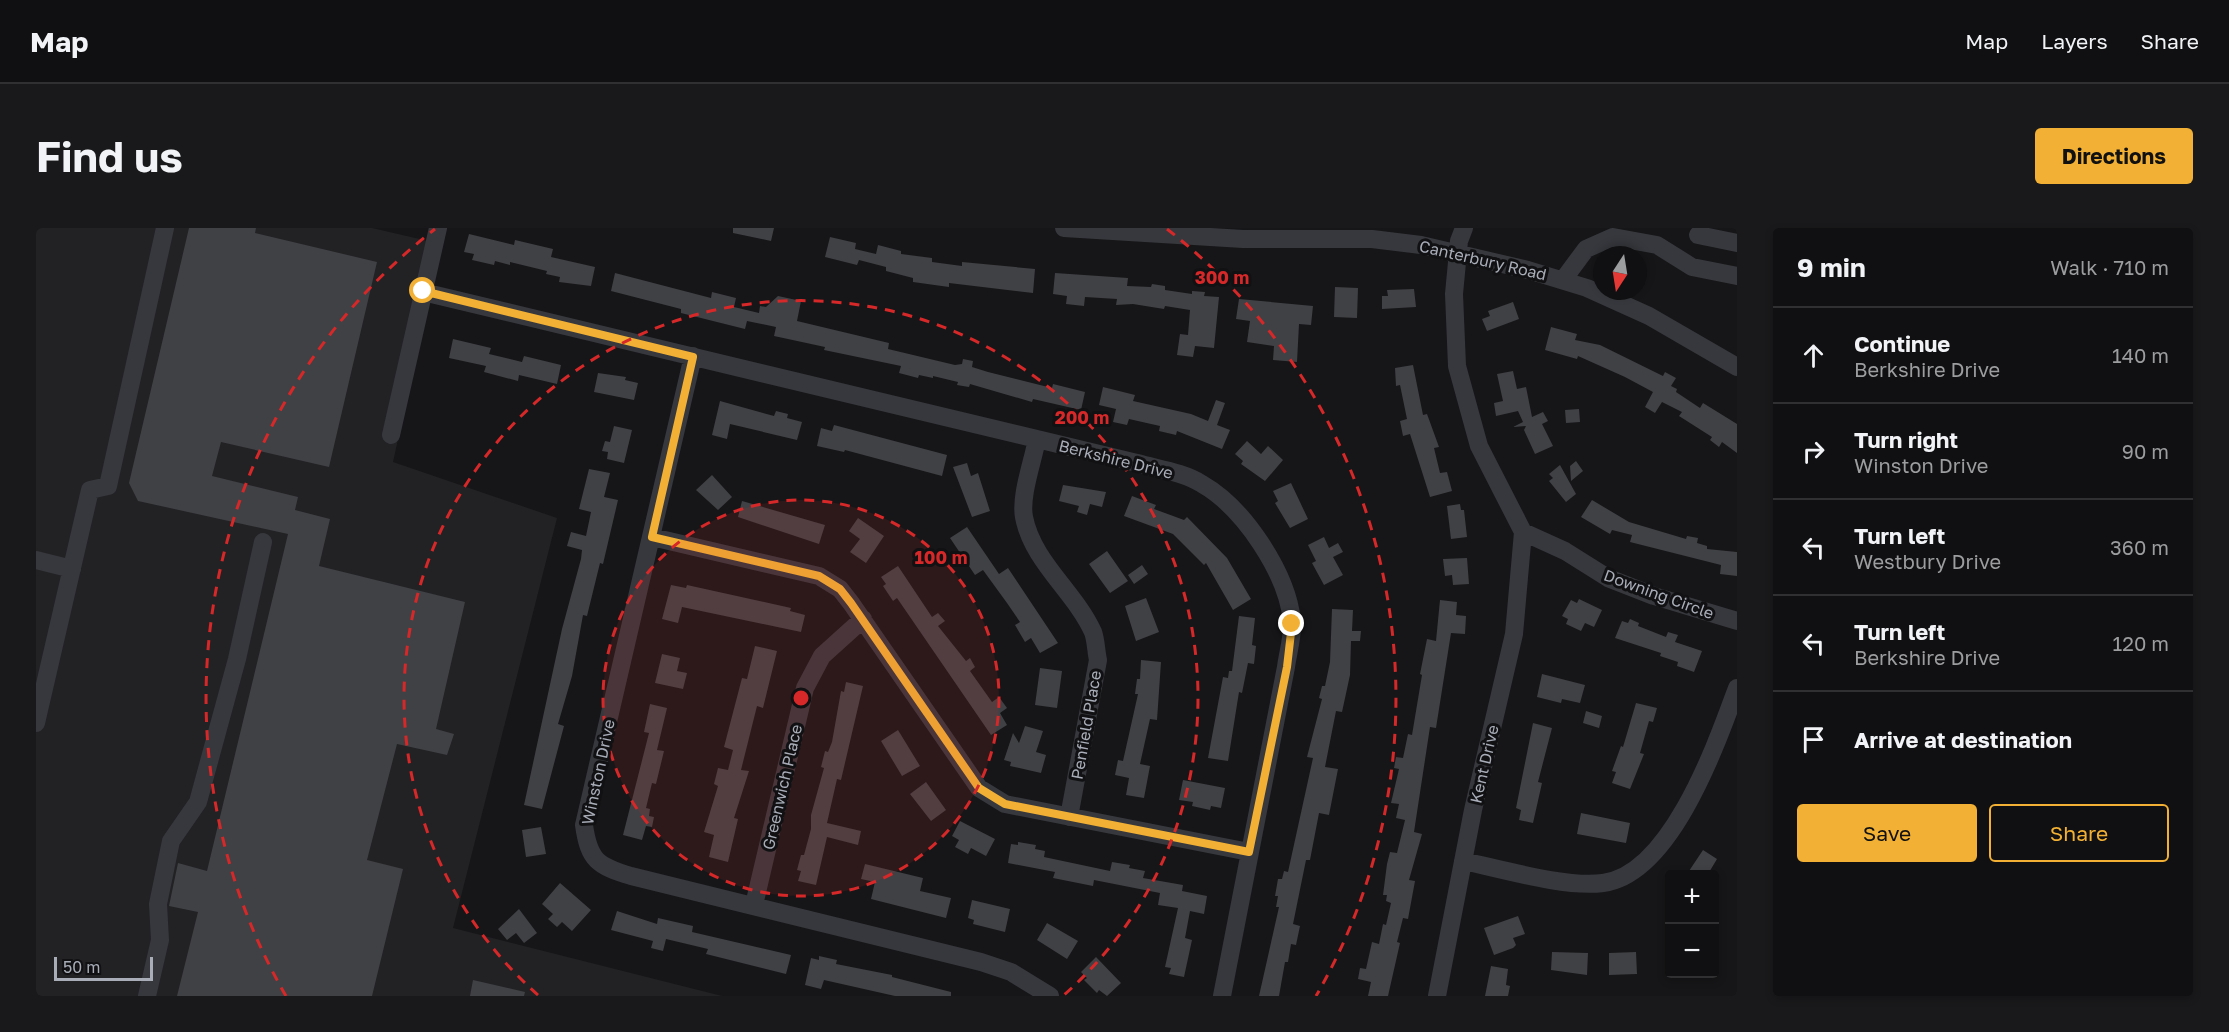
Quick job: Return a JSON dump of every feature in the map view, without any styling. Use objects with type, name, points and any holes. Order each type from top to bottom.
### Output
[{"type":"street","points":[[36,723],[90,490],[108,486],[165,228]]},
{"type":"street","points":[[391,435],[438,228]]},
{"type":"street","name":"Canterbury Road","points":[[1064,228],[1243,239],[1372,238],[1458,253],[1563,280],[1649,316],[1737,367]]},
{"type":"street","points":[[1372,238],[1407,228]]},
{"type":"street","points":[[1464,228],[1458,253],[1454,322],[1461,386],[1479,446],[1523,532]]},
{"type":"street","points":[[1692,267],[1698,231],[1737,243]]},
{"type":"street","points":[[1563,280],[1586,249],[1612,237],[1657,245],[1692,267],[1737,276]]},
{"type":"street","name":"Berkshire Drive","points":[[423,291],[1147,466],[1201,483],[1226,500],[1246,525],[1280,577],[1288,600],[1292,624],[1287,667],[1222,996]]},
{"type":"street","name":"Winston Drive","points":[[693,357],[584,825],[587,843],[595,859],[605,868],[981,962],[1011,972],[1050,996]]},
{"type":"street","name":"Penfield Place","points":[[1037,439],[1023,505],[1024,517],[1036,546],[1087,620],[1094,635],[1098,660],[1069,817]]},
{"type":"street","name":"Downing Circle","points":[[1523,532],[1565,551],[1608,578],[1654,596],[1737,621]]},
{"type":"street","name":"Kent Drive","points":[[1437,996],[1463,861],[1514,634],[1523,532]]},
{"type":"street","points":[[652,537],[819,576],[840,589],[979,788],[1005,804],[1249,852]]},
{"type":"street","points":[[147,996],[160,940],[158,904],[171,841],[198,802],[237,659],[263,542]]},
{"type":"street","points":[[36,560],[72,568]]},
{"type":"street","name":"Greenwich Place","points":[[754,905],[805,688],[822,656],[863,619]]},
{"type":"street","points":[[1463,861],[1587,884],[1613,881],[1637,870],[1655,852],[1696,787],[1737,688]]},
{"type":"shaded area","points":[[36,228],[372,228],[441,244],[393,462],[557,518],[453,928],[722,996],[36,996]]},
{"type":"building","points":[[189,228],[256,228],[255,233],[377,262],[329,467],[221,442],[212,476],[298,497],[295,510],[330,519],[319,566],[465,602],[436,729],[454,734],[447,755],[397,744],[367,860],[403,869],[372,996],[177,996],[198,912],[169,906],[178,863],[207,871],[288,534],[138,501],[129,483]]},
{"type":"building","points":[[733,228],[774,228],[771,241],[733,233]]},
{"type":"building","points":[[469,234],[514,245],[515,240],[553,249],[551,257],[595,267],[591,286],[559,282],[560,277],[546,274],[547,271],[510,262],[510,265],[495,261],[494,265],[472,260],[474,254],[464,252]]},
{"type":"building","points":[[830,237],[856,243],[855,249],[876,254],[878,245],[901,251],[901,254],[932,258],[932,262],[962,266],[962,262],[1035,269],[1033,293],[949,283],[949,287],[913,282],[913,278],[886,271],[886,267],[859,260],[857,265],[825,257]]},
{"type":"building","points":[[615,273],[711,298],[712,292],[736,298],[734,307],[759,313],[760,306],[766,307],[778,296],[801,301],[797,321],[889,343],[888,349],[955,365],[962,364],[963,359],[973,361],[972,367],[988,372],[1052,388],[1053,384],[1085,392],[1081,410],[1033,399],[1032,402],[970,384],[969,387],[957,385],[958,382],[933,376],[933,378],[919,375],[918,378],[899,373],[901,366],[824,350],[825,347],[774,336],[776,327],[747,321],[745,329],[681,313],[681,309],[611,291]]},
{"type":"building","points":[[1055,273],[1128,278],[1127,286],[1151,287],[1152,284],[1165,286],[1165,290],[1192,294],[1192,291],[1205,292],[1204,296],[1219,297],[1214,348],[1195,346],[1193,357],[1177,355],[1180,334],[1188,335],[1190,310],[1165,306],[1164,309],[1133,304],[1116,305],[1117,299],[1085,297],[1084,306],[1066,304],[1067,296],[1053,294]]},
{"type":"building","points":[[1335,287],[1358,288],[1357,318],[1334,317]]},
{"type":"building","points":[[1414,289],[1416,307],[1382,309],[1382,296],[1388,296],[1387,290]]},
{"type":"building","points":[[1239,299],[1313,306],[1311,325],[1299,324],[1297,362],[1273,360],[1274,346],[1247,342],[1250,321],[1236,319]]},
{"type":"building","points":[[1513,302],[1519,319],[1487,331],[1482,319],[1490,316],[1488,311]]},
{"type":"building","points":[[1551,327],[1577,334],[1575,340],[1600,345],[1663,376],[1665,372],[1676,378],[1671,386],[1677,389],[1676,392],[1700,408],[1703,403],[1737,424],[1737,453],[1722,442],[1719,447],[1710,440],[1712,437],[1679,416],[1682,412],[1662,402],[1655,413],[1645,407],[1653,392],[1578,356],[1577,359],[1545,350]]},
{"type":"building","points":[[453,339],[491,348],[489,354],[522,362],[524,356],[561,365],[557,384],[519,375],[518,381],[484,372],[486,366],[449,358]]},
{"type":"building","points":[[1413,365],[1423,415],[1427,414],[1439,447],[1434,448],[1440,473],[1447,472],[1452,491],[1430,497],[1410,434],[1403,436],[1400,421],[1407,419],[1400,385],[1396,386],[1395,368]]},
{"type":"building","points":[[1513,371],[1517,389],[1526,387],[1532,417],[1543,412],[1548,421],[1542,424],[1553,446],[1535,454],[1524,430],[1526,426],[1513,427],[1523,422],[1518,411],[1496,416],[1494,403],[1503,401],[1497,374]]},
{"type":"building","points":[[598,373],[626,377],[625,380],[638,383],[634,400],[594,392]]},
{"type":"building","points":[[1103,387],[1135,395],[1133,401],[1191,414],[1208,421],[1216,400],[1225,403],[1217,425],[1230,430],[1222,449],[1177,431],[1176,435],[1159,431],[1160,426],[1129,419],[1127,425],[1113,422],[1116,409],[1099,405]]},
{"type":"building","points":[[720,401],[774,416],[776,411],[788,414],[787,418],[802,422],[797,440],[730,424],[727,439],[712,435]]},
{"type":"building","points":[[1579,409],[1580,422],[1566,423],[1565,410]]},
{"type":"building","points":[[834,425],[947,455],[942,476],[845,450],[844,452],[817,446],[821,428],[832,431]]},
{"type":"building","points":[[614,426],[632,430],[624,463],[607,459],[608,452],[602,451],[605,441],[610,442]]},
{"type":"building","points":[[1247,441],[1261,454],[1268,446],[1283,460],[1265,481],[1241,464],[1243,461],[1235,454]]},
{"type":"building","points":[[1576,461],[1583,471],[1571,481],[1570,466]]},
{"type":"building","points":[[967,463],[971,476],[978,473],[990,511],[972,517],[953,467]]},
{"type":"building","points":[[1560,465],[1576,494],[1566,502],[1549,481],[1553,478],[1549,474]]},
{"type":"building","points":[[589,469],[610,473],[604,497],[618,500],[603,564],[600,563],[587,616],[583,615],[572,676],[558,724],[564,726],[542,809],[524,805],[562,629],[581,559],[582,550],[567,546],[571,532],[586,536],[591,512],[579,509]]},
{"type":"building","points":[[712,475],[732,497],[718,510],[696,490]]},
{"type":"building","points":[[1291,483],[1308,519],[1290,528],[1275,503],[1278,501],[1273,491]]},
{"type":"building","points":[[1063,485],[1106,492],[1102,507],[1090,504],[1087,515],[1077,512],[1079,506],[1059,501]]},
{"type":"building","points":[[1132,496],[1156,505],[1154,509],[1184,520],[1187,517],[1227,558],[1251,599],[1233,610],[1206,563],[1204,565],[1173,534],[1124,516]]},
{"type":"building","points":[[1592,500],[1629,522],[1686,539],[1687,536],[1698,538],[1697,543],[1707,546],[1707,549],[1737,552],[1737,576],[1720,574],[1721,565],[1630,542],[1632,535],[1612,530],[1610,534],[1581,517]]},
{"type":"building","points":[[742,501],[825,525],[819,544],[738,517]]},
{"type":"building","points":[[1460,504],[1461,510],[1464,510],[1467,537],[1451,539],[1447,506]]},
{"type":"building","points":[[858,518],[884,536],[866,563],[850,552],[860,539],[849,531]]},
{"type":"building","points":[[967,527],[999,574],[1008,568],[1058,643],[1040,653],[1031,638],[1025,642],[1015,625],[1020,622],[1007,603],[983,570],[975,575],[950,538]]},
{"type":"building","points":[[1324,537],[1329,548],[1338,543],[1343,552],[1333,557],[1343,575],[1324,585],[1312,563],[1316,561],[1308,545]]},
{"type":"building","points":[[1107,551],[1128,581],[1110,593],[1089,564]]},
{"type":"building","points":[[1467,558],[1469,584],[1453,585],[1452,575],[1445,576],[1443,559]]},
{"type":"building","points":[[1142,565],[1148,574],[1134,584],[1128,575]]},
{"type":"building","points":[[898,566],[932,617],[938,613],[945,621],[938,626],[966,661],[970,658],[975,667],[970,671],[992,702],[999,697],[1007,708],[1000,713],[1007,725],[991,735],[897,598],[893,601],[883,586],[886,584],[881,577]]},
{"type":"building","points":[[671,585],[686,588],[687,585],[791,608],[790,611],[805,615],[801,632],[682,607],[678,623],[662,619]]},
{"type":"building","points":[[1146,598],[1159,632],[1136,641],[1125,606]]},
{"type":"building","points":[[1579,599],[1602,610],[1594,627],[1585,623],[1581,631],[1566,624],[1568,619],[1562,616],[1571,600],[1577,603]]},
{"type":"building","points":[[1440,600],[1457,602],[1456,615],[1466,616],[1465,634],[1451,633],[1436,728],[1430,727],[1414,832],[1422,834],[1409,880],[1415,881],[1408,919],[1403,918],[1397,942],[1400,943],[1388,996],[1368,996],[1371,982],[1358,979],[1360,968],[1366,969],[1372,942],[1379,944],[1383,924],[1386,925],[1391,903],[1386,901],[1387,895],[1383,895],[1387,864],[1390,852],[1397,853],[1405,820],[1396,818],[1399,804],[1391,803],[1399,769],[1394,768],[1396,757],[1403,758],[1408,734],[1412,735],[1427,639],[1436,641]]},
{"type":"building","points":[[1332,609],[1353,610],[1352,631],[1361,631],[1360,641],[1351,641],[1350,675],[1342,712],[1336,711],[1325,767],[1338,769],[1329,815],[1319,813],[1310,860],[1306,860],[1293,924],[1300,926],[1296,945],[1291,944],[1288,962],[1285,962],[1279,996],[1259,996],[1279,907],[1276,907],[1278,896],[1275,896],[1278,879],[1282,879],[1284,871],[1288,872],[1313,758],[1307,757],[1322,699],[1319,698],[1322,686],[1325,686],[1330,662]]},
{"type":"building","points":[[1239,616],[1255,618],[1252,645],[1256,646],[1254,664],[1248,663],[1242,693],[1239,692],[1228,761],[1208,758],[1223,677],[1228,678],[1229,671],[1232,671]]},
{"type":"building","points":[[1630,619],[1639,623],[1638,626],[1666,637],[1668,632],[1678,635],[1675,642],[1702,651],[1694,672],[1677,666],[1678,662],[1660,656],[1661,653],[1615,638],[1622,621],[1628,623]]},
{"type":"building","points":[[755,646],[777,651],[763,708],[757,706],[741,770],[749,771],[734,818],[738,819],[728,862],[709,857],[714,835],[704,832],[718,786],[714,784],[718,768],[728,770],[733,750],[724,747],[742,678],[747,679]]},
{"type":"building","points":[[662,654],[680,658],[677,671],[687,673],[683,689],[655,683]]},
{"type":"building","points":[[1141,660],[1161,662],[1157,720],[1150,719],[1140,764],[1150,766],[1144,798],[1126,795],[1129,778],[1115,775],[1118,760],[1123,761],[1138,694],[1135,694],[1137,679],[1140,679]]},
{"type":"building","points":[[1040,668],[1062,671],[1057,708],[1035,705]]},
{"type":"building","points":[[1542,674],[1585,685],[1580,703],[1562,699],[1561,703],[1537,697]]},
{"type":"building","points":[[846,682],[863,686],[841,780],[837,779],[827,823],[861,831],[858,845],[827,837],[816,885],[798,881],[801,871],[797,870],[811,829],[811,815],[824,768],[821,767],[825,751],[828,752],[832,742],[841,691],[844,692]]},
{"type":"building","points":[[1636,703],[1657,708],[1653,722],[1649,721],[1640,753],[1644,754],[1630,789],[1612,783],[1616,772],[1612,771],[1621,746],[1623,747]]},
{"type":"building","points":[[650,704],[667,708],[657,750],[664,751],[656,784],[652,783],[646,808],[650,809],[649,816],[654,817],[652,827],[646,826],[642,840],[623,835],[649,733],[644,732]]},
{"type":"building","points":[[1586,711],[1602,716],[1599,728],[1583,723]]},
{"type":"building","points":[[1533,723],[1552,728],[1538,782],[1542,783],[1533,823],[1519,820],[1521,810],[1516,808]]},
{"type":"building","points":[[1025,726],[1043,731],[1036,752],[1046,755],[1041,773],[1010,766],[1011,762],[1004,760],[1013,733],[1019,743]]},
{"type":"building","points":[[898,730],[920,766],[902,776],[881,741]]},
{"type":"building","points":[[1183,780],[1225,788],[1221,808],[1211,806],[1210,810],[1192,806],[1193,802],[1179,800]]},
{"type":"building","points":[[926,782],[946,810],[931,821],[910,794]]},
{"type":"building","points":[[1581,813],[1630,823],[1626,843],[1577,834]]},
{"type":"building","points":[[960,821],[995,839],[986,856],[971,848],[968,854],[955,847],[959,840],[952,836]]},
{"type":"building","points":[[541,827],[546,854],[526,857],[522,830]]},
{"type":"building","points":[[1018,842],[1036,845],[1035,849],[1045,851],[1044,857],[1110,871],[1112,862],[1130,865],[1129,868],[1145,871],[1143,878],[1183,885],[1182,891],[1207,896],[1204,914],[1190,911],[1185,938],[1192,940],[1184,977],[1169,974],[1171,968],[1165,967],[1178,908],[1158,905],[1160,893],[1094,880],[1093,886],[1053,878],[1055,872],[1008,863],[1011,844],[1018,845]]},
{"type":"building","points":[[1703,850],[1717,859],[1710,870],[1690,870]]},
{"type":"building","points":[[865,864],[923,878],[920,891],[951,898],[946,918],[871,899],[875,882],[861,879]]},
{"type":"building","points":[[560,883],[591,910],[572,931],[562,922],[557,927],[548,919],[553,914],[542,904]]},
{"type":"building","points":[[972,900],[1010,909],[1005,932],[973,924],[974,920],[968,918]]},
{"type":"building","points":[[519,909],[537,933],[524,943],[516,933],[507,940],[498,929]]},
{"type":"building","points":[[617,911],[657,924],[658,918],[693,926],[692,932],[791,955],[786,974],[706,954],[708,949],[666,939],[663,951],[651,948],[653,941],[611,930]]},
{"type":"building","points":[[1518,916],[1525,934],[1513,938],[1516,945],[1513,948],[1494,955],[1484,928]]},
{"type":"building","points":[[1047,923],[1078,941],[1067,959],[1037,940]]},
{"type":"building","points":[[1552,952],[1588,953],[1587,975],[1551,970]]},
{"type":"building","points":[[1636,952],[1637,974],[1609,975],[1609,953]]},
{"type":"building","points":[[819,956],[837,960],[836,964],[892,975],[892,977],[951,992],[951,996],[895,996],[824,980],[821,989],[805,985],[811,958],[819,960]]},
{"type":"building","points":[[1096,957],[1121,983],[1107,996],[1099,990],[1097,993],[1084,980],[1087,978],[1081,972]]},
{"type":"building","points":[[1491,966],[1508,969],[1506,985],[1510,986],[1508,996],[1485,996]]},
{"type":"building","points":[[473,980],[525,992],[524,996],[470,996]]},
{"type":"route","points":[[423,291],[693,357],[652,537],[779,566],[829,580],[840,589],[892,659],[979,788],[1005,804],[1249,852],[1287,667],[1292,624]]}]
